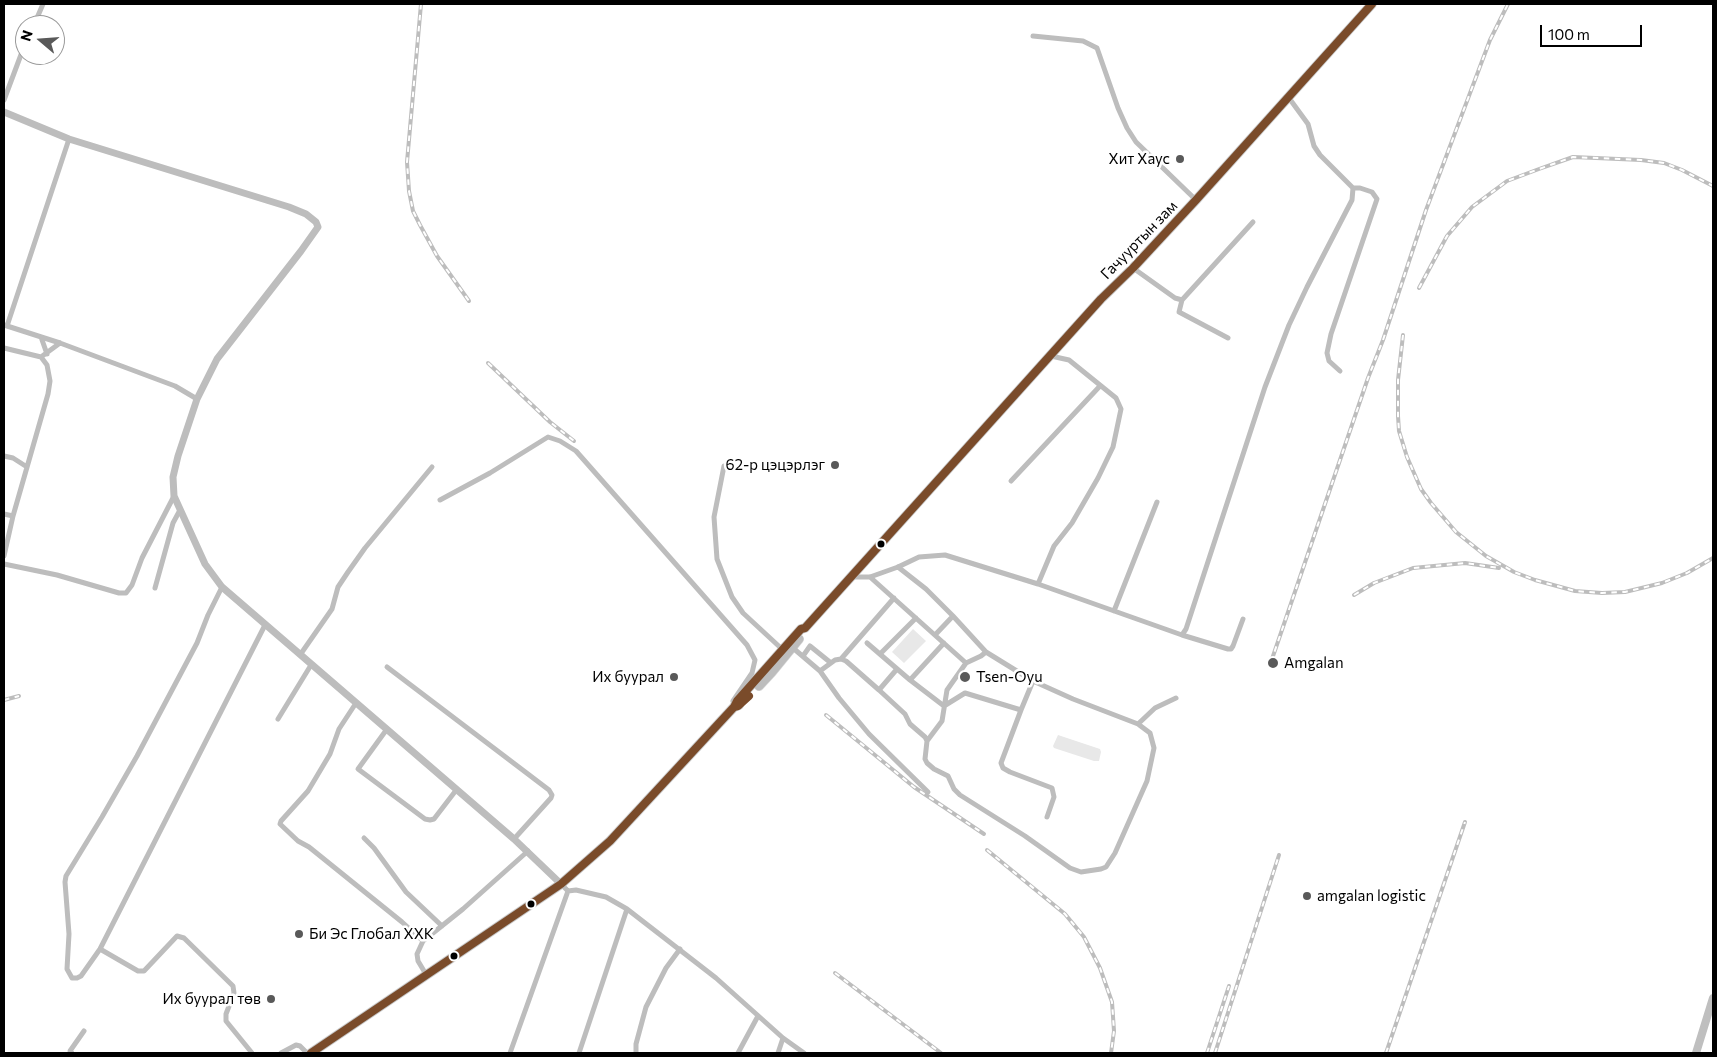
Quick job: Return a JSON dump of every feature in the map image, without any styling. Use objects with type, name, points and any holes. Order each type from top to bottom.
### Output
[{"type":"highway","name":"Гачууртын зам","points":[[309,1053],[564,887],[610,841],[801,629],[805,628],[1101,299],[1133,268],[1196,200],[1372,4]]},
{"type":"highway","name":"Гачууртын зам","points":[[733,706],[738,706],[772,672],[793,648],[804,633],[805,628]]},
{"type":"main road","points":[[1696,1053],[1713,998]]},
{"type":"street","points":[[1033,36],[1083,40],[1097,48],[1118,108],[1136,142],[1196,200]]},
{"type":"street","points":[[4,100],[17,65]]},
{"type":"street","points":[[1289,98],[1308,124],[1314,146],[1320,155],[1353,188],[1372,192],[1377,199],[1328,347],[1329,361],[1340,371]]},
{"type":"street","points":[[4,112],[68,139],[289,207],[306,214],[316,222],[318,227],[217,359],[197,399],[178,456],[173,477],[174,496],[205,564],[222,587],[528,851],[564,887],[606,897],[627,909],[716,978],[758,1016],[804,1053]]},
{"type":"street","points":[[68,139],[5,326],[175,386],[197,399]]},
{"type":"street","points":[[1182,635],[1186,628],[1265,387],[1307,287],[1352,200],[1353,188]]},
{"type":"street","points":[[1228,338],[1179,312],[1182,300],[1253,222]]},
{"type":"street","points":[[1133,268],[1175,298],[1182,300]]},
{"type":"street","points":[[40,337],[47,354]]},
{"type":"street","points":[[41,358],[60,344]]},
{"type":"street","points":[[4,348],[41,358],[49,372],[50,386],[13,516],[4,556]]},
{"type":"street","points":[[1038,584],[1054,546],[1072,522],[1098,478],[1113,447],[1121,409],[1116,398],[1070,360],[1051,356]]},
{"type":"street","points":[[1011,481],[1100,386]]},
{"type":"street","points":[[440,500],[490,474],[548,437],[560,441],[576,451],[747,645],[756,660],[752,673],[733,706]]},
{"type":"street","points":[[4,456],[13,458],[27,467]]},
{"type":"street","points":[[724,466],[714,516],[717,559],[732,597],[743,613],[783,650]]},
{"type":"street","points":[[300,655],[332,609],[338,587],[348,572],[365,548],[432,467]]},
{"type":"street","points":[[4,564],[56,575],[119,593],[126,593],[132,585],[142,558],[174,496]]},
{"type":"street","points":[[1114,611],[1157,502]]},
{"type":"street","points":[[155,588],[173,523],[180,510]]},
{"type":"street","points":[[4,514],[13,516]]},
{"type":"street","points":[[851,577],[870,577],[898,567],[918,557],[945,555],[1038,584],[1182,635],[1231,649],[1242,620]]},
{"type":"street","points":[[898,567],[926,589],[986,652],[1033,681],[1138,724],[1150,733],[1153,740],[1147,781],[1110,863],[1101,870],[1080,872],[1070,868],[1025,836],[960,795],[954,789],[948,776],[927,763],[925,759],[927,741],[942,721],[947,690],[966,663],[986,652]]},
{"type":"street","points":[[870,577],[966,663]]},
{"type":"street","points":[[222,587],[197,643],[145,740],[66,876],[70,934],[67,968],[72,978],[81,976],[100,949],[265,624]]},
{"type":"street","points":[[820,671],[841,659],[894,598]]},
{"type":"street","points":[[935,635],[953,616]]},
{"type":"street","points":[[880,654],[916,618]]},
{"type":"street","points":[[868,643],[897,670],[944,706]]},
{"type":"street","points":[[910,680],[944,643]]},
{"type":"street","points":[[803,656],[810,646],[831,663]]},
{"type":"street","points":[[793,648],[820,671],[839,698],[869,734],[928,792]]},
{"type":"street","points":[[841,659],[846,661],[905,714],[910,724],[927,741]]},
{"type":"street","points":[[278,719],[311,665]]},
{"type":"street","points":[[387,667],[552,794],[551,798],[514,839]]},
{"type":"street","points":[[879,690],[897,670]]},
{"type":"street","points":[[1033,681],[1020,710],[1001,763],[1003,768],[1010,772],[1052,788],[1054,797],[1047,817]]},
{"type":"street","points":[[944,706],[965,693],[1020,710]]},
{"type":"street","points":[[1138,724],[1156,708],[1176,698]]},
{"type":"street","points":[[356,702],[339,729],[330,754],[308,791],[280,824],[298,841],[309,847],[423,941]]},
{"type":"street","points":[[387,729],[358,769],[424,819],[434,819],[457,789]]},
{"type":"street","points":[[364,838],[374,848],[406,892],[442,926]]},
{"type":"street","points":[[427,976],[418,961],[417,954],[423,941],[473,901],[528,851]]},
{"type":"street","points":[[510,1053],[564,887]]},
{"type":"street","points":[[579,1053],[627,909]]},
{"type":"street","points":[[100,949],[138,971],[144,971],[177,936],[184,938],[234,986],[234,993],[226,1014],[226,1021],[252,1053]]},
{"type":"street","points":[[636,1053],[636,1044],[646,1007],[666,968],[680,949]]},
{"type":"street","points":[[738,1053],[758,1016]]},
{"type":"street","points":[[72,1053],[70,1051],[84,1031]]},
{"type":"street","points":[[778,1053],[784,1038]]},
{"type":"street","points":[[281,1053],[296,1045],[309,1053]]},
{"type":"shaded area","points":[[913,629],[926,641],[904,663],[892,652]]},
{"type":"shaded area","points":[[1058,735],[1100,749],[1099,761],[1054,748],[1053,746]]},
{"type":"railway","points":[[421,4],[407,162],[409,191],[413,211],[420,225],[437,256],[469,301]]},
{"type":"railway","points":[[1271,662],[1426,210],[1490,40],[1508,4]]},
{"type":"railway","points":[[1419,288],[1447,236],[1472,207],[1507,181],[1573,157],[1664,163],[1713,186]]},
{"type":"railway","points":[[1403,335],[1398,380],[1398,416],[1399,431],[1407,457],[1421,489],[1431,503],[1456,532],[1486,556],[1514,572],[1535,580],[1575,591],[1602,593],[1625,592],[1662,583],[1687,573],[1713,558]]},
{"type":"railway","points":[[488,363],[550,422],[574,441]]},
{"type":"railway","points":[[1354,595],[1374,583],[1413,568],[1465,563],[1499,568]]},
{"type":"railway","points":[[4,700],[19,696]]},
{"type":"railway","points":[[826,715],[914,787],[984,834]]},
{"type":"railway","points":[[1386,1053],[1465,822]]},
{"type":"railway","points":[[987,850],[1065,914],[1084,937],[1100,968],[1112,1002],[1114,1031],[1111,1053]]},
{"type":"railway","points":[[1215,1053],[1279,855]]},
{"type":"railway","points":[[835,973],[941,1053]]},
{"type":"railway","points":[[1207,1053],[1229,986]]},
{"type":"transit line","points":[[734,707],[737,701],[801,629],[805,628],[1101,299],[1133,268],[1196,200],[1372,4]]},
{"type":"transit line","points":[[311,1053],[561,884],[610,841],[734,707],[738,706],[749,696]]},
{"type":"place","name":"Хит Хаус","points":[[1180,159]]},
{"type":"place","name":"62-р цэцэрлэг","points":[[835,465]]},
{"type":"place","name":"Amgalan","points":[[1273,663]]},
{"type":"place","name":"Их буурал","points":[[674,677]]},
{"type":"place","name":"Tsen-Oyu","points":[[965,677]]},
{"type":"place","name":"amgalan logistic","points":[[1307,896]]},
{"type":"place","name":"Би Эс Глобал ХХК","points":[[299,934]]},
{"type":"place","name":"Их буурал төв","points":[[271,999]]}]
